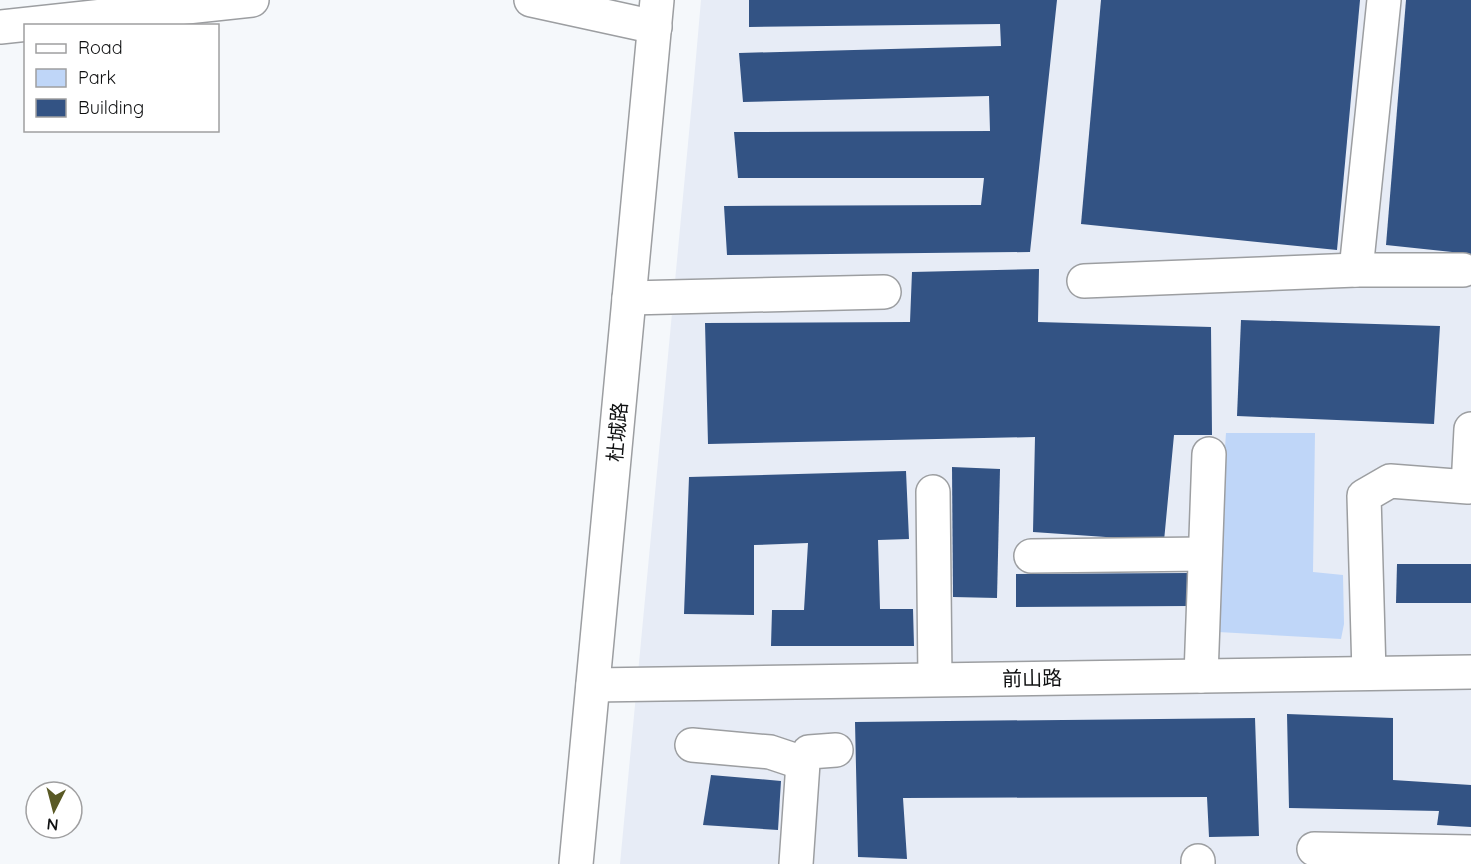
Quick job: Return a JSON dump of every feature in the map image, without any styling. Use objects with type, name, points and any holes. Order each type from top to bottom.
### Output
[{"type":"street","points":[[28,24],[252,0]]},
{"type":"street","points":[[531,0],[656,14]]},
{"type":"street","points":[[1356,270],[1384,0]]},
{"type":"street","name":"杜城路","points":[[576,864],[656,14]]},
{"type":"street","points":[[0,27],[24,24]]},
{"type":"street","points":[[1084,281],[1356,270],[1463,270]]},
{"type":"street","points":[[629,298],[884,292]]},
{"type":"street","points":[[1369,673],[1364,496],[1390,481],[1468,487],[1471,429]]},
{"type":"street","points":[[1201,676],[1209,454]]},
{"type":"street","points":[[933,492],[935,679]]},
{"type":"street","points":[[1030,556],[1205,554]]},
{"type":"street","name":"前山路","points":[[593,685],[1471,672]]},
{"type":"street","points":[[692,745],[770,752],[803,763]]},
{"type":"street","points":[[796,864],[803,763],[809,752],[836,750]]},
{"type":"street","points":[[1314,849],[1403,857],[1471,852]]},
{"type":"shaded area","points":[[701,0],[1471,0],[1471,864],[620,864]]},
{"type":"green space","points":[[1226,433],[1315,433],[1313,572],[1343,575],[1344,624],[1341,639],[1218,632],[1214,609]]},
{"type":"building","points":[[749,0],[1057,0],[1030,252],[727,255],[724,206],[981,205],[984,178],[738,178],[734,132],[990,131],[989,96],[743,102],[739,53],[1001,46],[1000,24],[749,27]]},
{"type":"building","points":[[1101,0],[1360,0],[1337,250],[1081,224]]},
{"type":"building","points":[[1406,0],[1471,0],[1471,254],[1386,245]]},
{"type":"building","points":[[1039,269],[1038,322],[1211,327],[1212,435],[1174,435],[1164,541],[1033,532],[1035,437],[708,444],[705,323],[910,322],[912,272]]},
{"type":"building","points":[[1241,320],[1440,326],[1434,424],[1237,416]]},
{"type":"building","points":[[952,467],[1000,469],[997,598],[953,597]]},
{"type":"building","points":[[906,471],[909,539],[878,540],[880,609],[913,609],[914,646],[771,646],[772,610],[804,610],[808,543],[754,545],[754,615],[684,614],[689,477]]},
{"type":"building","points":[[1397,564],[1471,564],[1471,603],[1396,603]]},
{"type":"building","points":[[1188,573],[1189,606],[1016,607],[1016,574]]},
{"type":"building","points":[[1287,714],[1393,718],[1393,780],[1471,785],[1471,827],[1437,825],[1439,811],[1289,808]]},
{"type":"building","points":[[1255,718],[1259,836],[1209,837],[1207,797],[903,798],[907,859],[858,857],[855,722]]},
{"type":"building","points":[[711,775],[781,781],[778,830],[703,825]]}]
